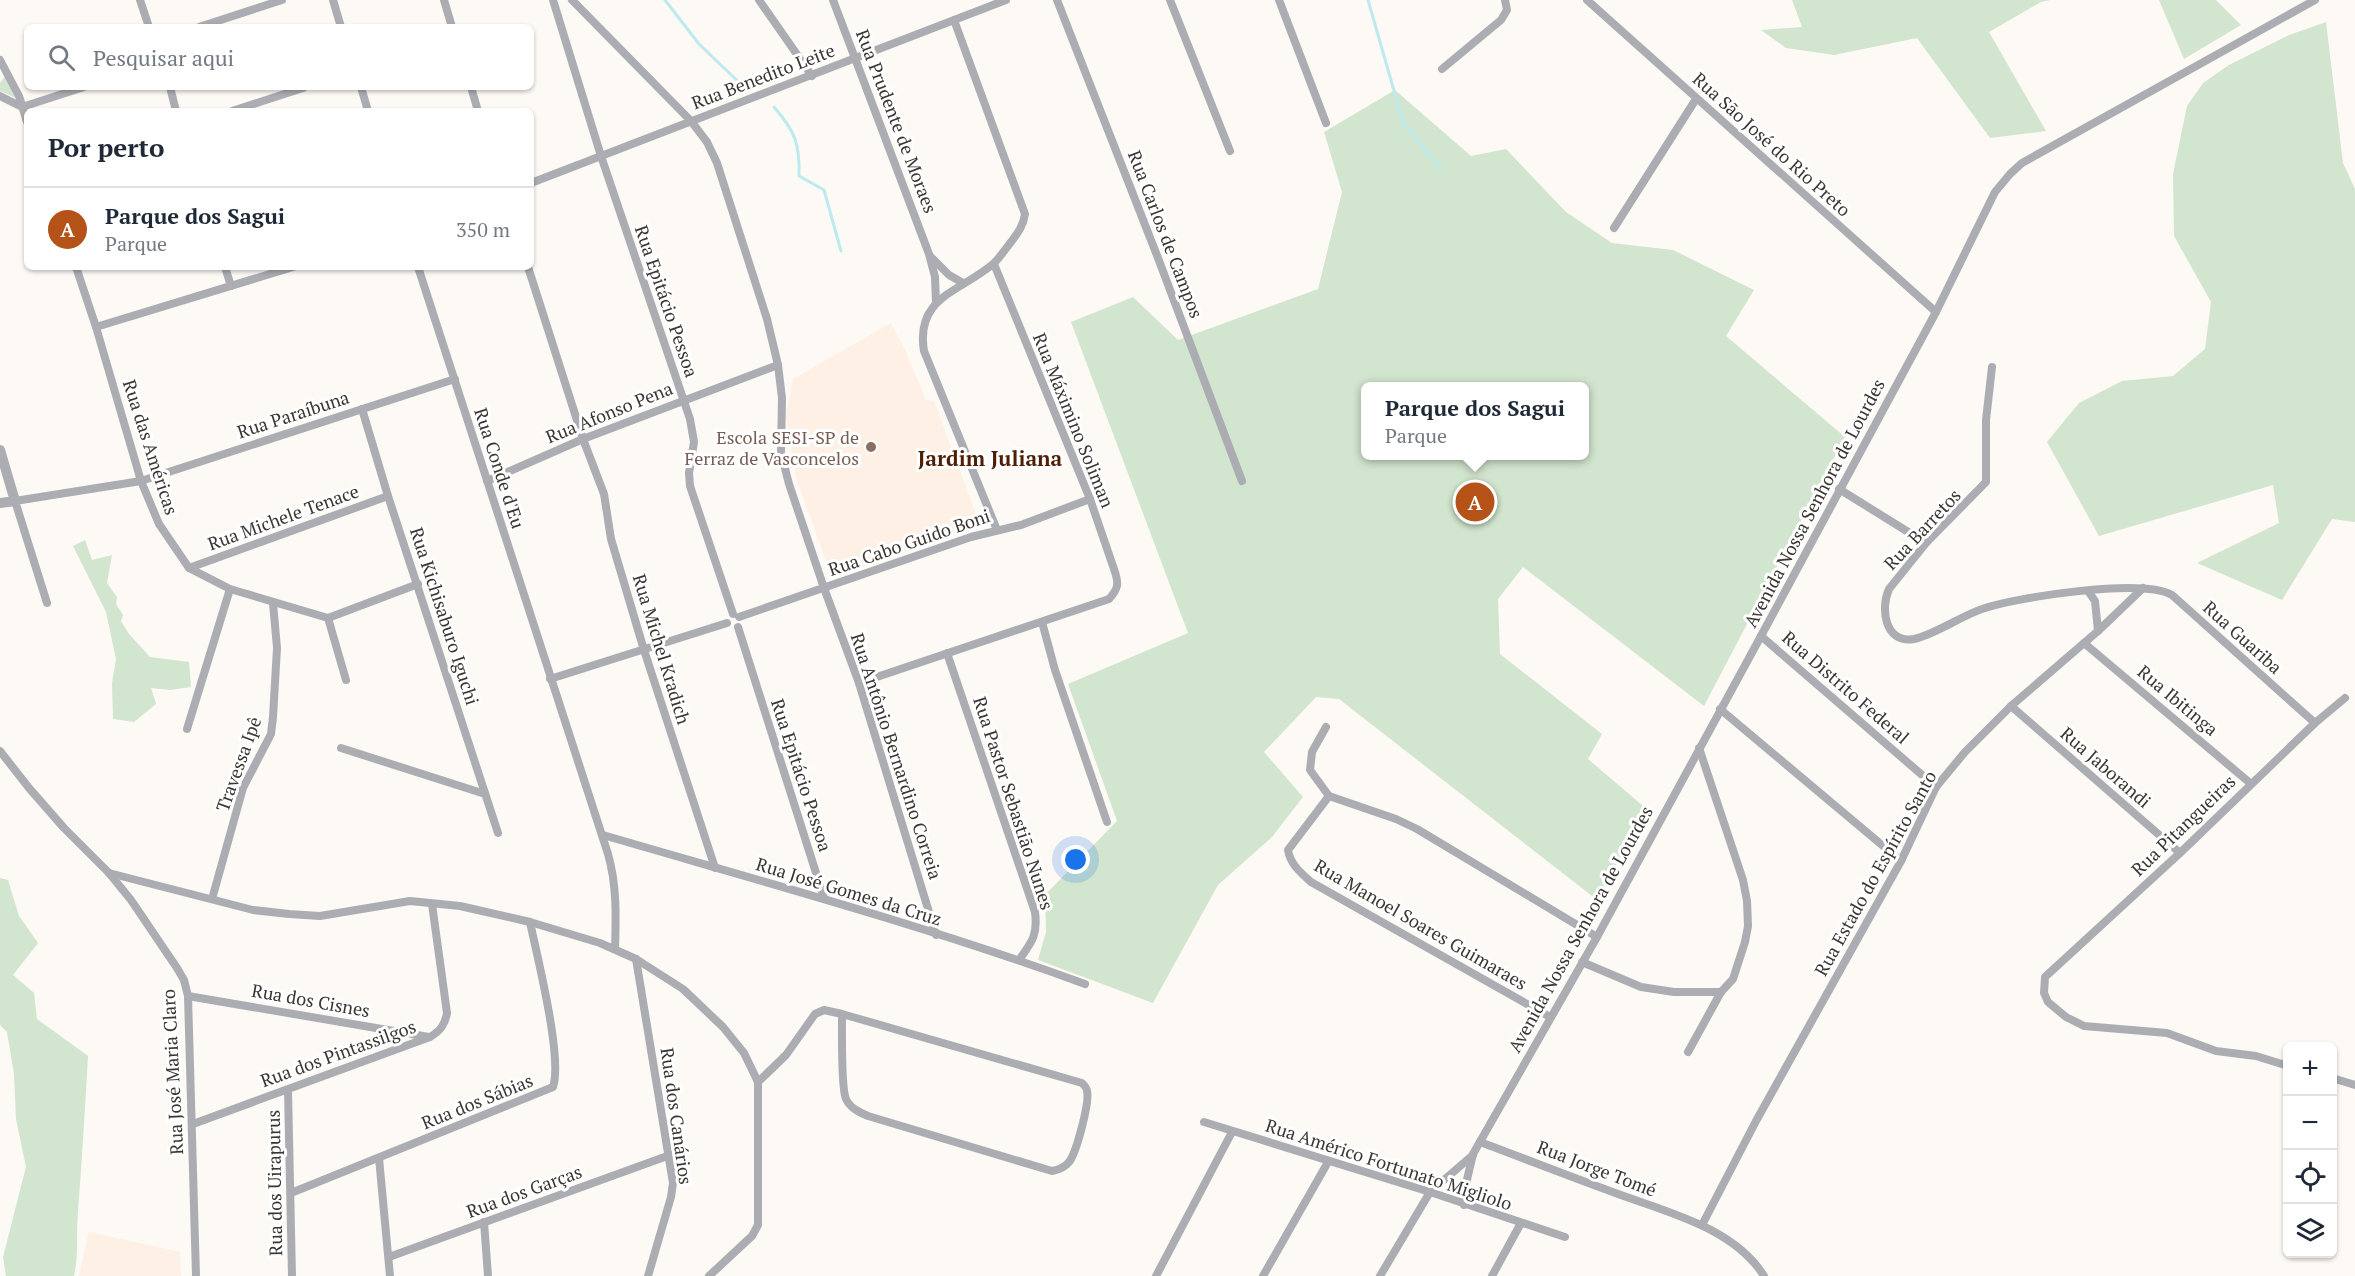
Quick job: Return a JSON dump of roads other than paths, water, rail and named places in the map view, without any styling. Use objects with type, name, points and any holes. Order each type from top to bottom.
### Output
[{"type":"street","points":[[140,0],[148,24]]},
{"type":"street","points":[[208,24],[282,0]]},
{"type":"street","points":[[333,0],[340,24]]},
{"type":"street","points":[[444,0],[451,24]]},
{"type":"street","name":"Rua Epitácio Pessoa","points":[[553,0],[601,156],[683,400],[694,442],[689,473],[690,486],[736,615]]},
{"type":"street","name":"Rua Antônio Bernardino Correia","points":[[572,0],[691,121],[707,142],[717,163],[767,319],[778,365],[782,398],[782,457],[824,588],[859,683],[936,935]]},
{"type":"street","points":[[759,0],[812,76]]},
{"type":"street","name":"Rua Prudente de Moraes","points":[[833,0],[929,254],[935,277],[936,303]]},
{"type":"street","name":"Rua Benedito Leite","points":[[534,182],[1006,0]]},
{"type":"street","name":"Rua Carlos de Campos","points":[[1057,0],[1242,481]]},
{"type":"street","points":[[1170,0],[1230,151]]},
{"type":"street","points":[[1279,0],[1326,123]]},
{"type":"street","points":[[1442,69],[1501,20],[1507,10],[1504,0]]},
{"type":"street","name":"Rua São José do Rio Preto","points":[[1587,0],[1936,312]]},
{"type":"street","name":"Avenida Nossa Senhora de Lourdes","points":[[1473,1154],[1597,937],[1761,636],[1936,312],[1995,192],[2022,163],[2315,0]]},
{"type":"street","points":[[954,20],[1025,214],[1024,224],[994,264],[936,303],[927,315],[923,327],[924,351],[997,530]]},
{"type":"street","points":[[0,60],[3,73],[24,113]]},
{"type":"street","points":[[0,96],[22,107],[75,90]]},
{"type":"street","points":[[171,90],[175,108]]},
{"type":"street","points":[[258,108],[298,90]]},
{"type":"street","points":[[362,90],[367,108]]},
{"type":"street","points":[[472,90],[477,108]]},
{"type":"street","points":[[1614,228],[1696,99]]},
{"type":"street","name":"Rua Prudente de Moraes","points":[[929,254],[949,275],[963,283]]},
{"type":"street","name":"Rua Máximino Soliman","points":[[994,264],[1090,499],[1118,582],[1117,591],[1109,598],[1042,622]]},
{"type":"street","name":"Rua das Américas","points":[[77,270],[141,481],[159,524],[189,568],[230,589],[328,618]]},
{"type":"street","points":[[226,270],[231,285]]},
{"type":"street","points":[[96,327],[283,270]]},
{"type":"street","name":"Rua Conde d'Eu","points":[[419,270],[550,679],[603,835],[613,871],[615,949]]},
{"type":"street","name":"Rua Michel Kradich","points":[[529,270],[583,439],[604,494],[611,539],[644,650],[715,868]]},
{"type":"street","name":"Rua Afonso Pena","points":[[487,481],[583,439],[778,365]]},
{"type":"street","name":"Rua Barretos","points":[[1992,367],[1986,420],[1986,482],[1926,543],[1889,590],[1885,598],[1886,622],[1897,636],[1914,639],[1981,609],[2001,603],[2088,591],[2143,588]]},
{"type":"street","name":"Rua Paraíbuna","points":[[15,501],[141,481],[455,379]]},
{"type":"street","name":"Rua Kichisaburo Iguchi","points":[[362,409],[388,496],[498,833]]},
{"type":"street","points":[[0,450],[46,603]]},
{"type":"street","points":[[1839,489],[1926,543]]},
{"type":"street","name":"Rua Michele Tenace","points":[[189,568],[388,496]]},
{"type":"street","name":"Rua Cabo Guido Boni","points":[[736,615],[824,588],[971,537],[1021,525],[1090,499]]},
{"type":"street","points":[[0,503],[15,501]]},
{"type":"street","points":[[346,680],[328,618],[418,584]]},
{"type":"street","name":"Rua Estado do Espírito Santo","points":[[1702,1225],[1756,1121],[1901,861],[1936,787],[1965,752],[2011,706],[2098,631],[2143,588]]},
{"type":"street","name":"Rua Guariba","points":[[2143,588],[2163,590],[2172,595],[2315,723]]},
{"type":"street","points":[[187,729],[230,589]]},
{"type":"street","points":[[2088,591],[2095,602],[2098,631]]},
{"type":"street","name":"Travessa Ipê","points":[[212,899],[243,788],[270,734],[277,648],[273,603]]},
{"type":"street","points":[[736,615],[740,623],[738,627],[731,628],[727,623],[728,616],[736,615]]},
{"type":"street","points":[[859,683],[1042,622],[1055,670],[1107,822]]},
{"type":"street","points":[[550,679],[727,623]]},
{"type":"street","name":"Rua Epitácio Pessoa","points":[[738,627],[824,898]]},
{"type":"street","name":"Rua Distrito Federal","points":[[1761,636],[1936,787]]},
{"type":"street","name":"Rua Ibitinga","points":[[2084,643],[2250,783]]},
{"type":"street","name":"Rua Pastor Sebastião Nunes","points":[[947,653],[1035,912],[1037,927],[1035,936],[1018,960]]},
{"type":"street","name":"Rua Pitangueiras","points":[[2283,1064],[2256,1056],[2216,1051],[2167,1034],[2084,1026],[2066,1017],[2048,1002],[2044,993],[2045,976],[2180,853],[2250,783],[2315,723],[2346,698]]},
{"type":"street","name":"Rua Jaborandi","points":[[2011,706],[2180,853]]},
{"type":"street","points":[[1720,709],[1901,861]]},
{"type":"street","points":[[1326,727],[1312,752],[1310,770],[1329,796],[1396,819],[1417,829],[1597,937]]},
{"type":"street","points":[[341,748],[485,794]]},
{"type":"street","points":[[1688,1052],[1721,992],[1733,979],[1748,926],[1743,880],[1699,748]]},
{"type":"street","name":"Rua José Maria Claro","points":[[0,751],[64,828],[109,873],[131,900],[184,980],[188,996],[196,1276]]},
{"type":"street","name":"Rua Manoel Soares Guimaraes","points":[[1329,796],[1289,849],[1292,862],[1300,872],[1311,882],[1550,1017]]},
{"type":"street","name":"Rua José Gomes da Cruz","points":[[603,835],[824,898],[1018,960],[1085,984]]},
{"type":"street","points":[[109,873],[253,910],[320,916],[410,901],[460,906],[530,922],[615,949],[636,959],[683,989],[723,1027],[744,1053],[758,1082],[758,1225],[752,1236],[709,1276]]},
{"type":"street","name":"Rua dos Pintassilgos","points":[[193,1124],[430,1037],[444,1025],[447,1013],[432,904]]},
{"type":"street","name":"Rua dos Sábias","points":[[291,1193],[554,1087],[556,1074],[552,1034],[530,922]]},
{"type":"street","name":"Rua dos Canários","points":[[636,959],[673,1183],[648,1276]]},
{"type":"street","points":[[1582,962],[1641,987],[1674,992],[1721,992]]},
{"type":"street","name":"Rua dos Cisnes","points":[[188,996],[430,1037]]},
{"type":"street","points":[[758,1082],[786,1055],[815,1014],[824,1010],[842,1014],[1082,1083],[1088,1092],[1088,1098],[1069,1162],[1058,1170],[1052,1171],[857,1111],[850,1105],[844,1092],[842,1014]]},
{"type":"street","points":[[2337,1080],[2355,1085]]},
{"type":"street","name":"Rua dos Uirapurus","points":[[288,1090],[292,1276]]},
{"type":"street","name":"Rua Américo Fortunato Migliolo","points":[[1204,1122],[1430,1192],[1565,1237]]},
{"type":"street","points":[[1156,1276],[1232,1132]]},
{"type":"street","name":"Rua Jorge Tomé","points":[[1480,1142],[1702,1225],[1747,1254],[1764,1276]]},
{"type":"street","points":[[1380,1276],[1430,1192],[1473,1154]]},
{"type":"street","points":[[1464,1205],[1465,1188],[1473,1154]]},
{"type":"street","name":"Rua dos Garças","points":[[389,1257],[670,1155]]},
{"type":"street","points":[[379,1158],[390,1276]]},
{"type":"street","points":[[1263,1276],[1328,1162]]},
{"type":"street","points":[[484,1222],[488,1276]]},
{"type":"street","points":[[1492,1276],[1521,1223]]},
{"type":"waterway","points":[[665,0],[699,44],[748,91]]},
{"type":"waterway","points":[[1368,0],[1403,122],[1441,170]]},
{"type":"waterway","points":[[774,107],[795,138],[799,176],[824,190],[841,251]]},
{"type":"place","name":"Escola SESI-SP de Ferraz de Vasconcelos","points":[[871,447]]},
{"type":"place","name":"Parque dos Sagui","points":[[1475,502]]},
{"type":"district","name":"Jardim Juliana","points":[[990,458]]}]
